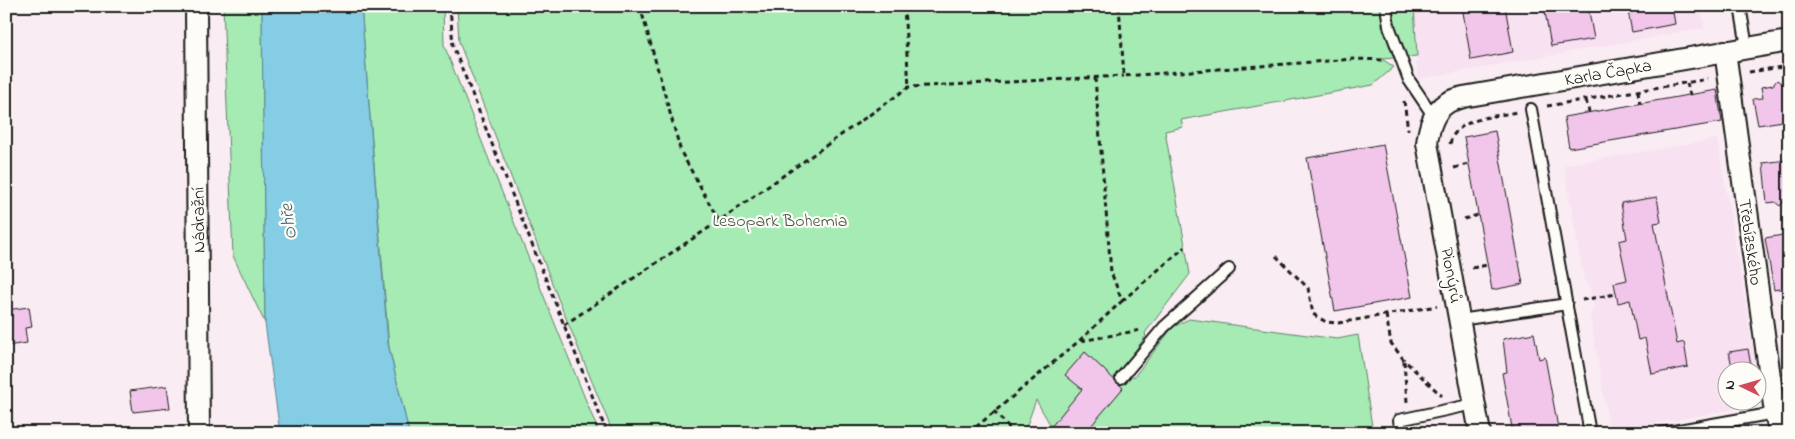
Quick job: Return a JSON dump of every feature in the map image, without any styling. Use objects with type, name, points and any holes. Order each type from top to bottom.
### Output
[{"type":"street","name":"Nádražní","points":[[196,6],[199,433]]},
{"type":"street","name":"Karla Čapka","points":[[1434,117],[1446,103],[1463,97],[1789,41]]},
{"type":"street","name":"Třebízského","points":[[1725,51],[1775,413],[1780,433]]},
{"type":"street","name":"Pionýrů","points":[[1434,117],[1429,128],[1427,142],[1460,320],[1465,406],[1480,433]]},
{"type":"lane","points":[[1386,6],[1389,26],[1409,80],[1434,117]]},
{"type":"lane","points":[[1740,6],[1747,47]]},
{"type":"lane","points":[[1531,109],[1590,433]]},
{"type":"lane","points":[[1120,378],[1164,327],[1229,269]]},
{"type":"lane","points":[[1460,320],[1567,304]]},
{"type":"lane","points":[[1401,433],[1399,420],[1465,406]]},
{"type":"lane","points":[[1662,433],[1775,413]]},
{"type":"path","points":[[450,6],[452,46],[607,433]]},
{"type":"path","points":[[640,6],[681,152],[719,222]]},
{"type":"path","points":[[904,6],[909,87]]},
{"type":"path","points":[[1119,6],[1124,76]]},
{"type":"path","points":[[564,325],[719,222],[909,87],[1095,78],[1354,59],[1381,59]]},
{"type":"path","points":[[1450,142],[1458,129],[1470,122],[1531,109],[1789,66]]},
{"type":"path","points":[[1095,78],[1111,272],[1122,301]]},
{"type":"path","points":[[1688,83],[1690,95]]},
{"type":"path","points":[[1638,91],[1640,104]]},
{"type":"path","points":[[1586,100],[1589,112]]},
{"type":"path","points":[[1454,168],[1468,164]]},
{"type":"path","points":[[1464,219],[1478,215]]},
{"type":"path","points":[[969,433],[1079,341],[1122,301],[1186,247]]},
{"type":"path","points":[[1276,256],[1308,288],[1313,314],[1326,322],[1338,324],[1440,305]]},
{"type":"path","points":[[1472,268],[1487,265]]},
{"type":"path","points":[[1567,304],[1616,294]]},
{"type":"path","points":[[1386,315],[1391,343],[1404,360],[1465,406]]},
{"type":"path","points":[[1079,341],[1120,332],[1164,327]]},
{"type":"path","points":[[1404,360],[1408,418]]},
{"type":"path","points":[[994,411],[1014,433]]},
{"type":"shaded area","points":[[1414,6],[1701,6],[1704,28],[1418,79]]},
{"type":"shaded area","points":[[1717,139],[1755,362],[1718,362],[1719,412],[1610,432],[1590,316],[1594,308],[1590,288],[1584,280],[1564,165]]},
{"type":"green space","points":[[223,6],[262,6],[265,323],[233,256]]},
{"type":"green space","points":[[361,6],[443,6],[444,45],[599,433],[409,433],[389,347]]},
{"type":"green space","name":"Lesopark Bohemia","points":[[457,6],[1414,6],[1417,56],[1382,59],[1394,67],[1373,85],[1181,120],[1183,127],[1165,131],[1190,274],[1145,333],[1146,336],[1123,367],[1134,377],[1173,327],[1189,319],[1337,339],[1358,335],[1373,433],[1059,433],[1051,426],[1036,400],[1024,433],[613,433],[557,296],[459,42]]},
{"type":"water","name":"Ohře","points":[[262,6],[361,6],[388,344],[409,433],[280,433],[265,323]]},
{"type":"building","points":[[1462,6],[1505,6],[1513,52],[1471,60]]},
{"type":"building","points":[[1544,6],[1588,6],[1594,39],[1551,46]]},
{"type":"building","points":[[1627,6],[1672,6],[1675,24],[1632,32]]},
{"type":"building","points":[[1777,80],[1789,89],[1789,120],[1758,125],[1753,99],[1763,98],[1761,87],[1773,85]]},
{"type":"building","points":[[1717,90],[1722,122],[1569,148],[1564,117]]},
{"type":"building","points":[[1495,131],[1523,284],[1492,290],[1464,137]]},
{"type":"building","points":[[1383,144],[1412,297],[1335,311],[1307,158]]},
{"type":"building","points":[[1787,160],[1789,196],[1780,206],[1775,202],[1767,203],[1763,163]]},
{"type":"building","points":[[1657,197],[1661,222],[1654,223],[1677,344],[1684,342],[1688,367],[1652,374],[1645,338],[1638,340],[1630,300],[1618,303],[1614,283],[1627,280],[1619,241],[1627,239],[1621,203]]},
{"type":"building","points":[[1789,234],[1789,287],[1774,290],[1765,238]]},
{"type":"building","points":[[29,307],[32,327],[25,328],[27,343],[6,346],[6,310]]},
{"type":"building","points":[[1534,333],[1539,359],[1545,357],[1559,433],[1513,433],[1502,373],[1507,372],[1503,339]]},
{"type":"building","points":[[1748,349],[1750,362],[1731,362],[1729,352]]},
{"type":"building","points":[[1085,352],[1123,388],[1085,433],[1046,433],[1082,389],[1065,375]]},
{"type":"building","points":[[167,386],[170,408],[133,412],[130,391]]}]
